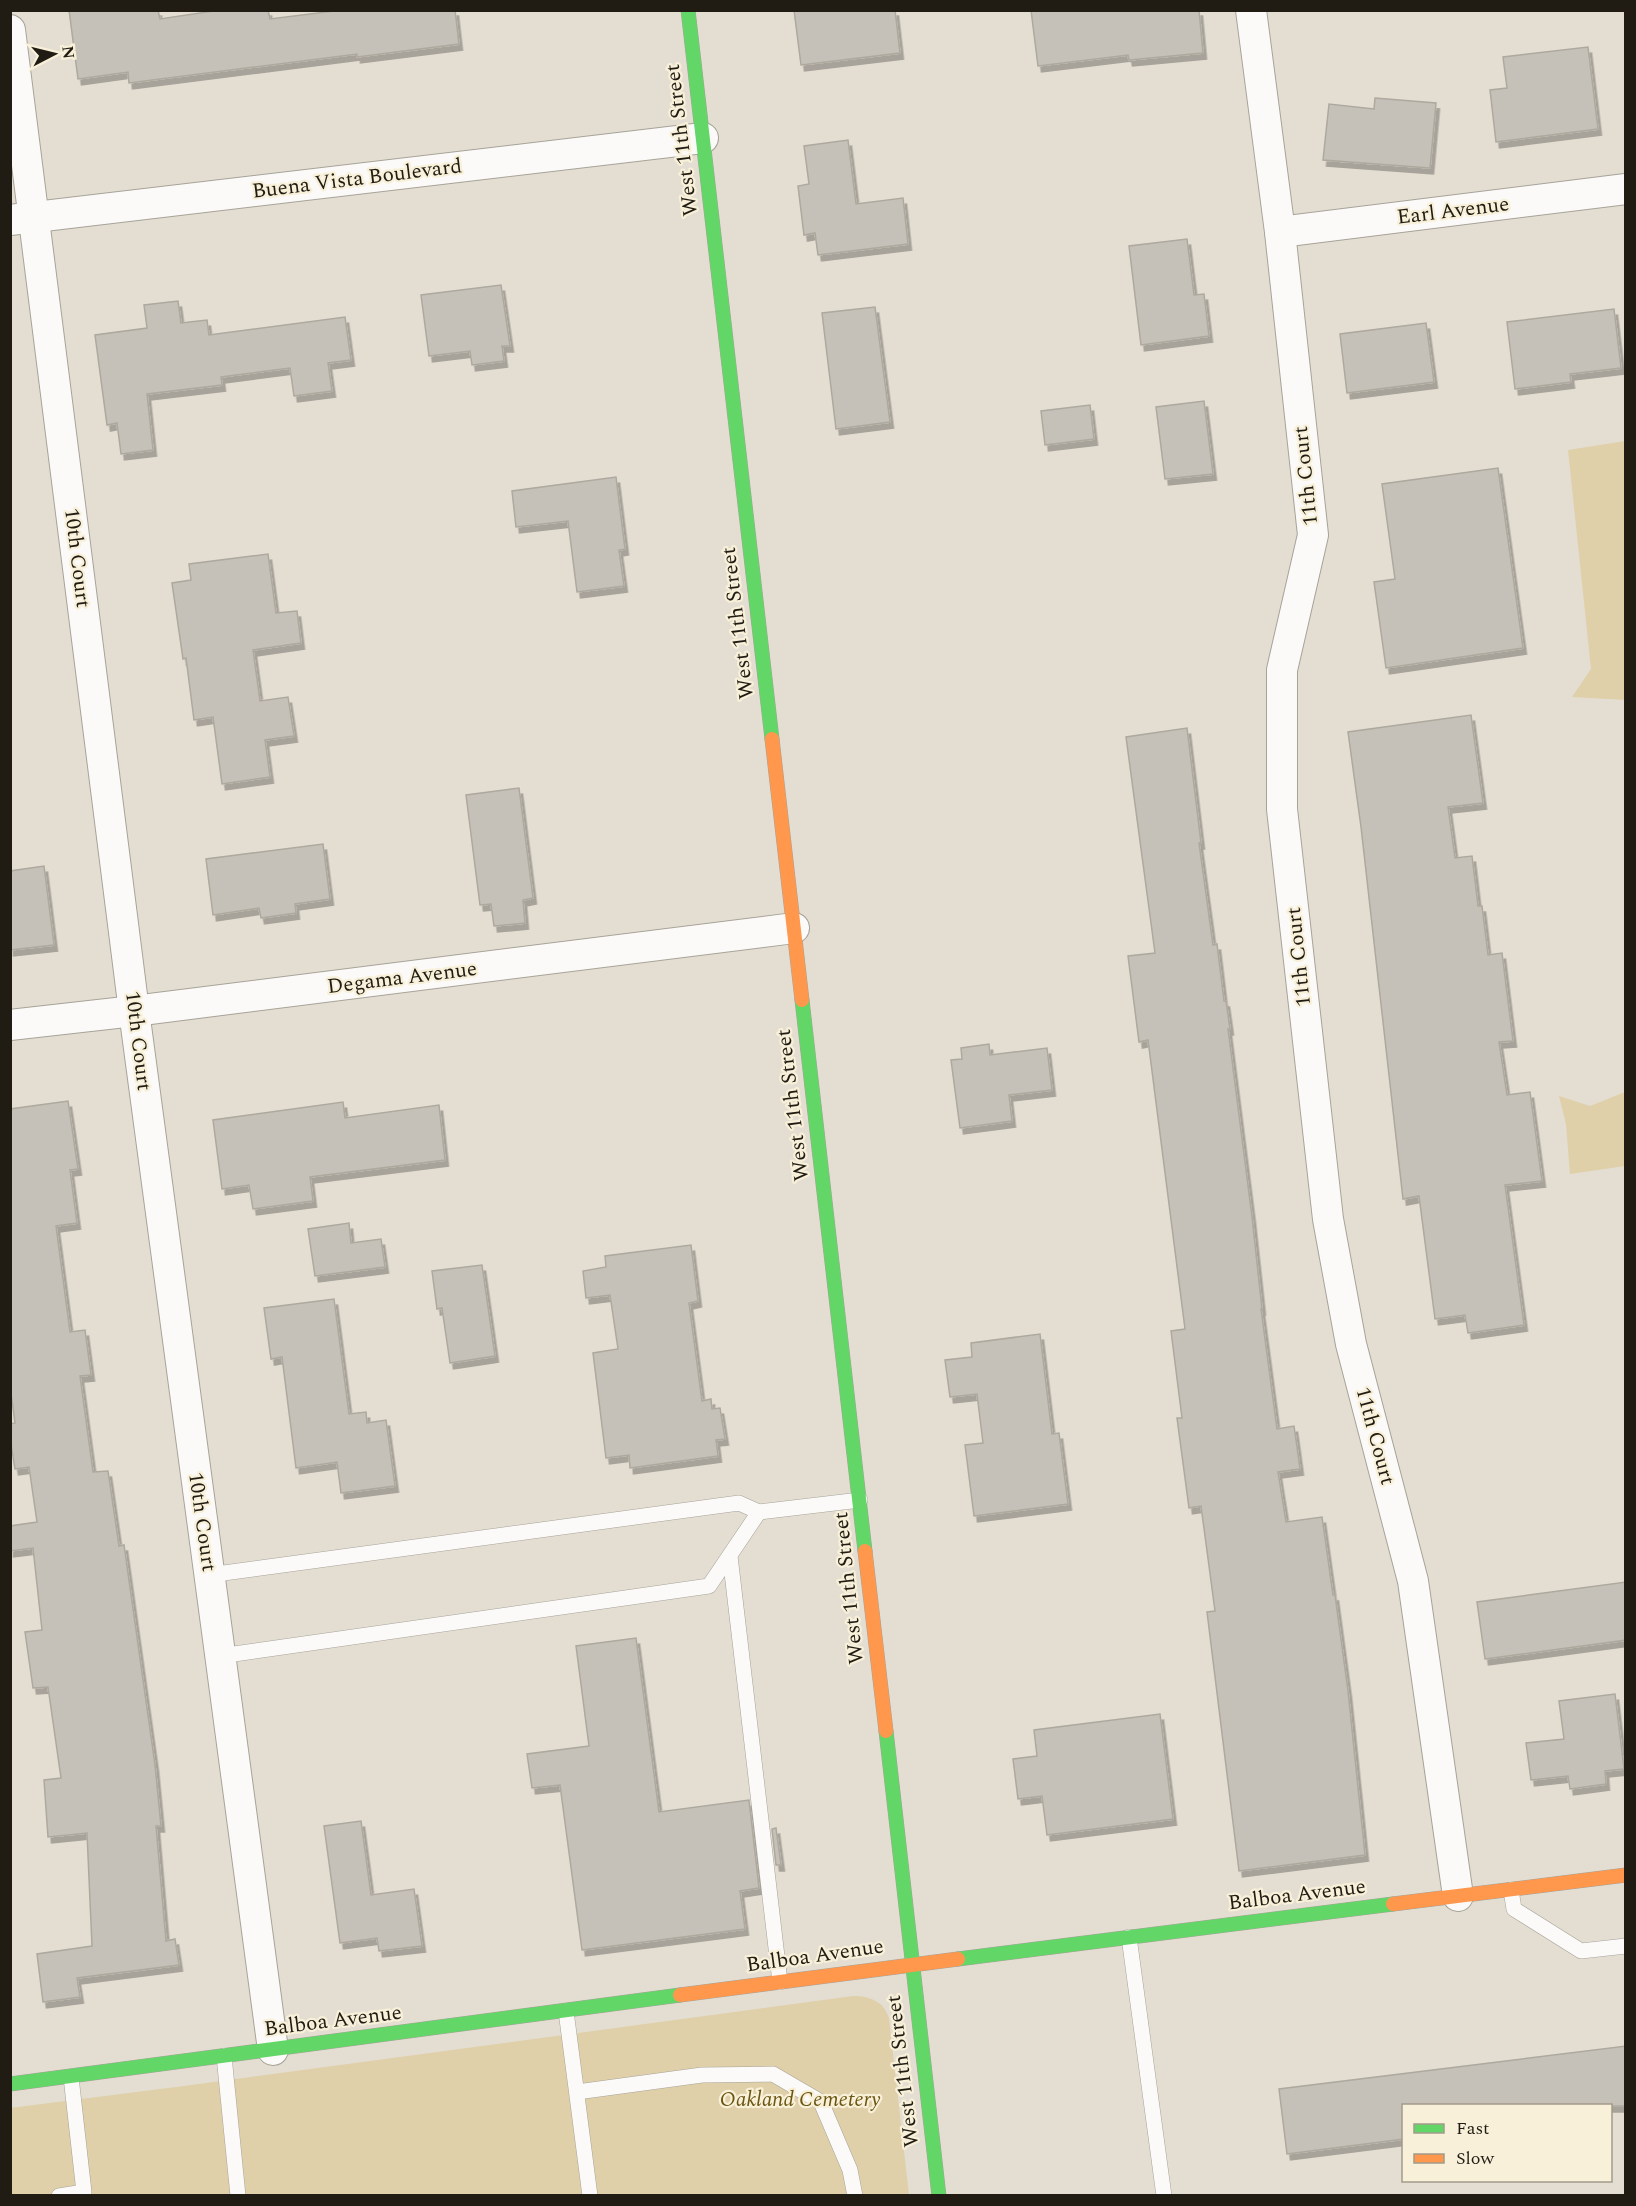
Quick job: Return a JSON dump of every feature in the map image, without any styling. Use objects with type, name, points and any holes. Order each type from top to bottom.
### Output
[{"type":"main road","name":"West 11th Street","points":[[688,10],[939,2196]]},
{"type":"main road","name":"Balboa Avenue","points":[[10,2084],[912,1964],[1626,1875]]},
{"type":"street","name":"11th Court","points":[[1251,10],[1280,232],[1312,535],[1282,670],[1282,809],[1328,1219],[1351,1344],[1413,1581],[1458,1896]]},
{"type":"street","name":"10th Court","points":[[10,30],[22,218],[134,1011],[273,2050]]},
{"type":"street","name":"Buena Vista Boulevard","points":[[22,218],[703,138]]},
{"type":"street","name":"Earl Avenue","points":[[1280,232],[1626,189]]},
{"type":"street","name":"Degama Avenue","points":[[10,1025],[794,928]]},
{"type":"lane","points":[[209,1575],[739,1503],[759,1512],[860,1500]]},
{"type":"lane","points":[[220,1656],[709,1586],[759,1512]]},
{"type":"lane","points":[[730,1556],[780,1982]]},
{"type":"lane","points":[[1511,1890],[1514,1909],[1581,1951],[1626,1946]]},
{"type":"lane","points":[[1130,1937],[1164,2196]]},
{"type":"lane","points":[[566,2011],[590,2196]]},
{"type":"lane","points":[[224,2056],[238,2196]]},
{"type":"lane","points":[[577,2092],[702,2075],[773,2074],[821,2102],[850,2170],[855,2196]]},
{"type":"lane","points":[[59,2196],[84,2192],[71,2077]]},
{"type":"green space","points":[[1625,441],[1625,700],[1572,697],[1591,669],[1568,450]]},
{"type":"green space","points":[[1625,1092],[1625,1166],[1570,1174],[1566,1124],[1559,1096],[1590,1106]]},
{"type":"green space","name":"Oakland Cemetery","points":[[853,1996],[865,1997],[880,2004],[889,2018],[909,2195],[11,2195],[10,2108]]},
{"type":"building","points":[[69,10],[158,10],[160,19],[220,10],[268,10],[270,19],[342,10],[455,10],[459,44],[357,57],[357,54],[129,83],[128,72],[78,79]]},
{"type":"building","points":[[794,10],[895,10],[900,53],[801,65]]},
{"type":"building","points":[[1031,10],[1199,10],[1203,53],[1129,60],[1128,55],[1038,66]]},
{"type":"building","points":[[1588,47],[1598,129],[1496,142],[1490,90],[1507,88],[1503,57]]},
{"type":"building","points":[[1375,98],[1436,103],[1430,168],[1323,160],[1329,104],[1374,109]]},
{"type":"building","points":[[848,140],[856,204],[903,198],[908,244],[818,255],[815,233],[804,235],[798,186],[809,184],[804,146]]},
{"type":"building","points":[[1187,239],[1194,295],[1204,294],[1209,336],[1141,345],[1129,246]]},
{"type":"building","points":[[501,285],[510,346],[502,346],[504,361],[472,365],[470,351],[429,356],[421,295]]},
{"type":"building","points":[[178,301],[181,323],[207,320],[209,335],[345,317],[351,360],[328,363],[332,391],[294,396],[290,368],[221,377],[222,385],[147,394],[153,450],[121,454],[117,423],[107,425],[95,335],[147,328],[144,305]]},
{"type":"building","points":[[875,307],[890,422],[836,429],[822,313]]},
{"type":"building","points":[[1614,309],[1621,368],[1570,374],[1571,382],[1515,389],[1507,322]]},
{"type":"building","points":[[1426,323],[1434,382],[1347,393],[1340,334]]},
{"type":"building","points":[[1204,401],[1213,474],[1165,479],[1156,407]]},
{"type":"building","points":[[1090,405],[1094,439],[1045,445],[1041,411]]},
{"type":"building","points":[[1498,468],[1523,648],[1386,668],[1374,582],[1395,579],[1382,484]]},
{"type":"building","points":[[616,477],[625,549],[619,550],[624,586],[577,592],[568,521],[516,527],[512,491]]},
{"type":"building","points":[[268,554],[276,613],[297,611],[301,643],[253,650],[260,701],[288,697],[294,736],[265,740],[270,777],[222,784],[213,717],[194,720],[186,658],[183,659],[172,583],[191,580],[189,564]]},
{"type":"building","points":[[1471,715],[1483,803],[1448,807],[1455,858],[1472,856],[1478,906],[1482,906],[1488,955],[1502,953],[1513,1041],[1499,1042],[1507,1095],[1530,1092],[1542,1181],[1505,1185],[1524,1325],[1468,1333],[1465,1315],[1435,1319],[1419,1196],[1403,1199],[1348,732]]},
{"type":"building","points":[[1187,728],[1213,945],[1217,944],[1230,1029],[1228,1029],[1277,1429],[1294,1426],[1300,1469],[1278,1472],[1286,1522],[1322,1517],[1348,1691],[1365,1855],[1239,1871],[1207,1612],[1215,1611],[1201,1506],[1189,1508],[1177,1418],[1182,1418],[1171,1331],[1185,1329],[1148,1040],[1139,1042],[1128,956],[1155,953],[1126,737]]},
{"type":"building","points":[[519,788],[533,898],[523,900],[525,923],[494,926],[491,904],[480,905],[466,795]]},
{"type":"building","points":[[323,844],[330,899],[295,904],[296,913],[261,918],[259,908],[213,915],[206,859]]},
{"type":"building","points":[[44,866],[54,945],[10,950],[10,871]]},
{"type":"building","points":[[989,1044],[990,1055],[1047,1048],[1052,1090],[1009,1095],[1012,1121],[960,1128],[951,1060],[962,1059],[961,1048]]},
{"type":"building","points":[[68,1101],[78,1169],[70,1170],[77,1223],[56,1226],[70,1332],[85,1330],[91,1375],[80,1376],[93,1472],[108,1471],[119,1546],[124,1545],[155,1765],[161,1826],[156,1826],[166,1941],[175,1939],[179,1965],[77,1978],[80,1997],[43,2002],[37,1954],[92,1946],[87,1833],[48,1837],[44,1780],[61,1778],[48,1687],[33,1688],[25,1632],[42,1630],[33,1548],[10,1551],[10,1526],[37,1522],[29,1467],[15,1469],[10,1438],[10,1424],[15,1423],[10,1386],[10,1109]]},
{"type":"building","points":[[343,1102],[345,1118],[439,1105],[445,1160],[310,1177],[313,1201],[253,1209],[249,1185],[222,1189],[213,1120]]},
{"type":"building","points":[[349,1223],[351,1243],[381,1239],[385,1267],[315,1276],[308,1229]]},
{"type":"building","points":[[691,1245],[698,1301],[689,1303],[702,1401],[711,1399],[712,1409],[720,1408],[725,1439],[716,1440],[718,1456],[630,1468],[629,1455],[606,1458],[593,1353],[618,1349],[610,1295],[586,1298],[583,1271],[606,1267],[605,1256]]},
{"type":"building","points":[[482,1265],[495,1356],[450,1363],[442,1308],[437,1309],[432,1271]]},
{"type":"building","points":[[334,1299],[349,1414],[366,1412],[367,1423],[386,1420],[395,1486],[341,1493],[337,1462],[296,1468],[282,1357],[271,1359],[264,1308]]},
{"type":"building","points":[[1040,1334],[1052,1434],[1059,1433],[1068,1504],[974,1516],[965,1445],[983,1443],[977,1394],[950,1397],[945,1360],[972,1357],[971,1343]]},
{"type":"building","points":[[1626,1582],[1626,1640],[1485,1659],[1477,1602]]},
{"type":"building","points":[[636,1638],[659,1812],[749,1800],[759,1888],[740,1891],[745,1929],[582,1950],[560,1785],[532,1788],[527,1754],[589,1746],[576,1646]]},
{"type":"building","points":[[1615,1694],[1624,1769],[1605,1771],[1606,1784],[1570,1789],[1568,1776],[1531,1780],[1526,1743],[1564,1739],[1559,1701]]},
{"type":"building","points":[[1160,1714],[1173,1819],[1047,1835],[1042,1796],[1018,1799],[1013,1759],[1037,1756],[1034,1730]]},
{"type":"building","points":[[361,1821],[371,1895],[414,1889],[422,1946],[379,1951],[377,1938],[340,1943],[324,1826]]},
{"type":"building","points":[[776,1828],[781,1865],[776,1865],[772,1829]]},
{"type":"building","points":[[1626,2046],[1626,2106],[1612,2106],[1612,2104],[1402,2104],[1402,2139],[1287,2154],[1279,2089]]},
{"type":"traffic: fast","points":[[688,10],[772,739]]},
{"type":"traffic: fast","points":[[802,1000],[865,1551]]},
{"type":"traffic: fast","points":[[886,1731],[939,2196]]},
{"type":"traffic: fast","points":[[958,1959],[1393,1904]]},
{"type":"traffic: fast","points":[[10,2084],[680,1995]]},
{"type":"traffic: slow","points":[[772,739],[802,1000]]},
{"type":"traffic: slow","points":[[865,1551],[886,1731]]},
{"type":"traffic: slow","points":[[1393,1904],[1626,1875]]},
{"type":"traffic: slow","points":[[680,1995],[958,1959]]}]
